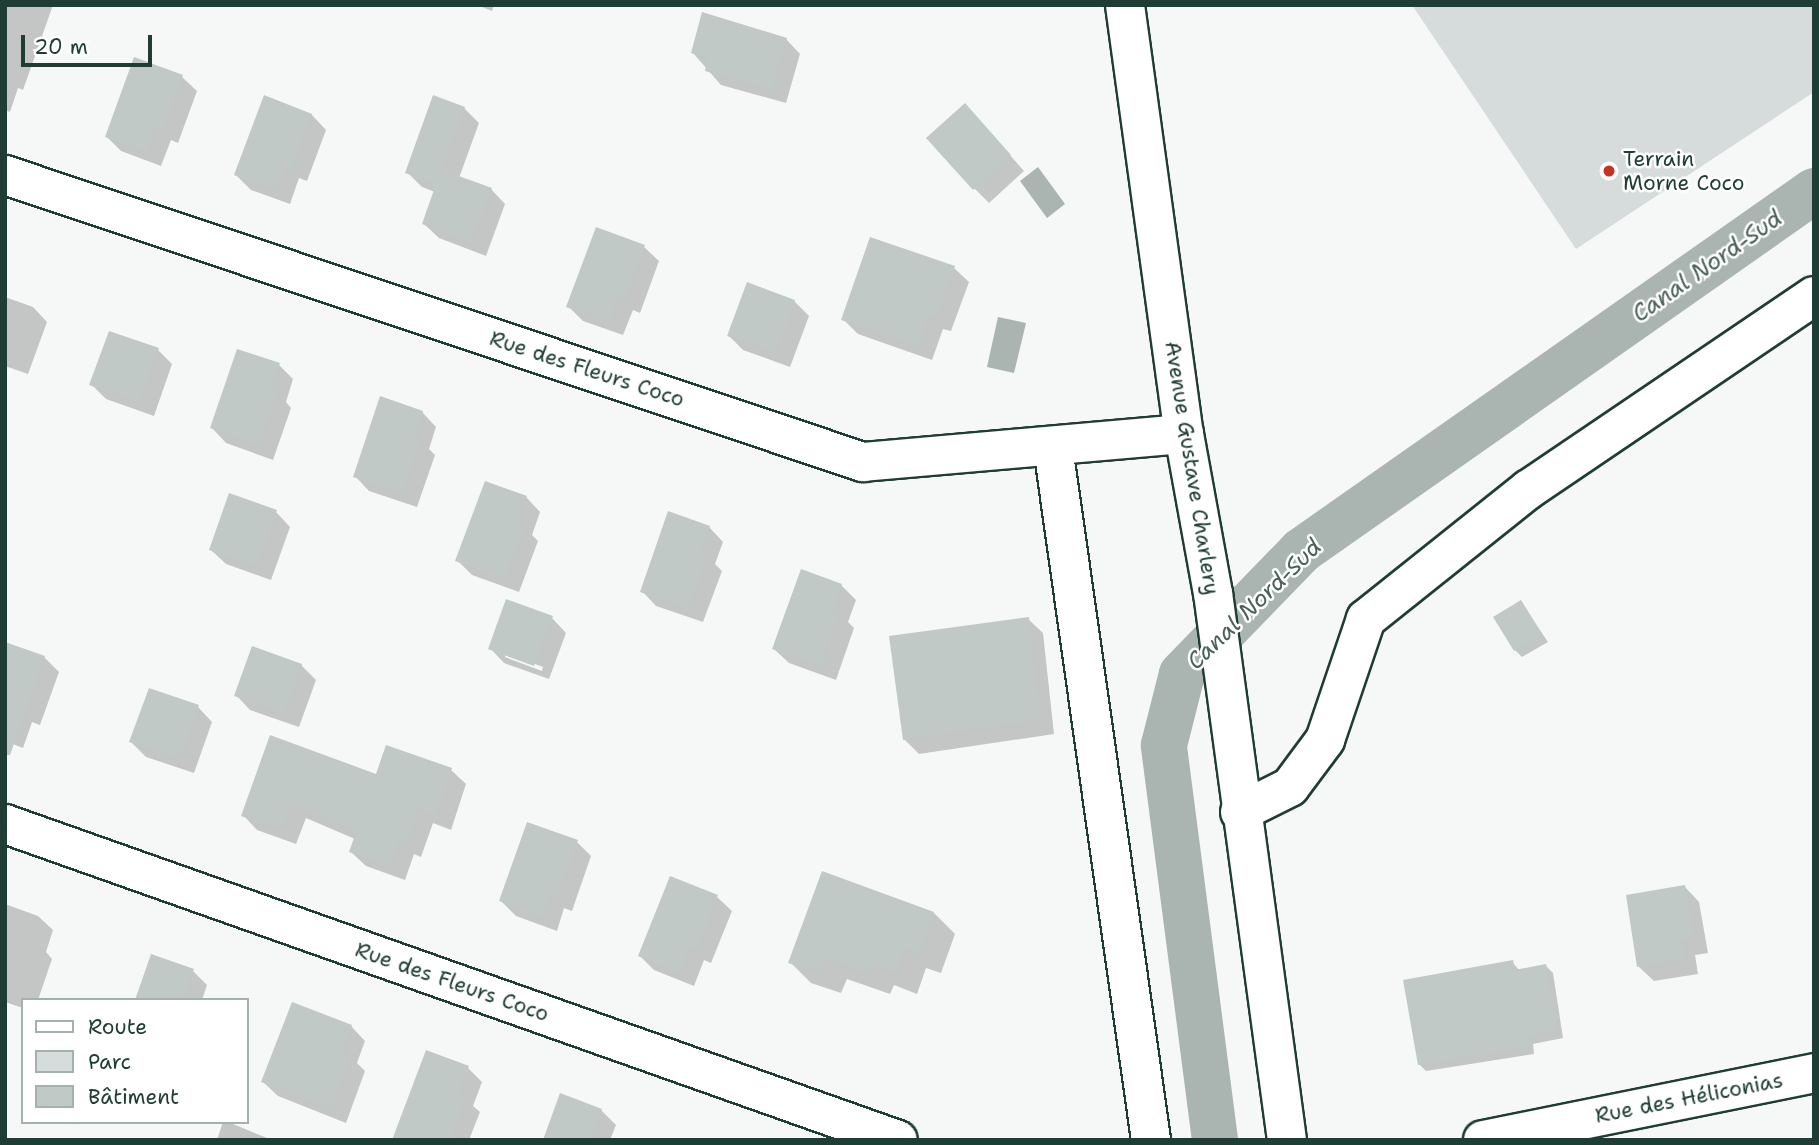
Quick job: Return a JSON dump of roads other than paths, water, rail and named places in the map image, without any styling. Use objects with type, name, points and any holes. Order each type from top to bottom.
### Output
[{"type":"street","name":"Avenue Gustave Charlery","points":[[1125,5],[1170,435],[1213,593],[1240,812],[1287,1140]]},
{"type":"street","name":"Rue des Fleurs Coco","points":[[5,175],[863,462],[1113,443],[1170,435]]},
{"type":"street","points":[[1240,812],[1290,787],[1325,740],[1367,619],[1376,610],[1529,489],[1814,296]]},
{"type":"street","points":[[1053,447],[1151,1140]]},
{"type":"street","name":"Rue des Fleurs Coco","points":[[5,824],[898,1140]]},
{"type":"street","name":"Rue des Héliconias","points":[[1483,1140],[1814,1073]]},
{"type":"waterway","name":"Canal Nord-Sud","points":[[1215,1140],[1164,745],[1182,674],[1301,551],[1814,191]]},
{"type":"place","name":"Terrain Morne Coco","points":[[1609,171]]}]
